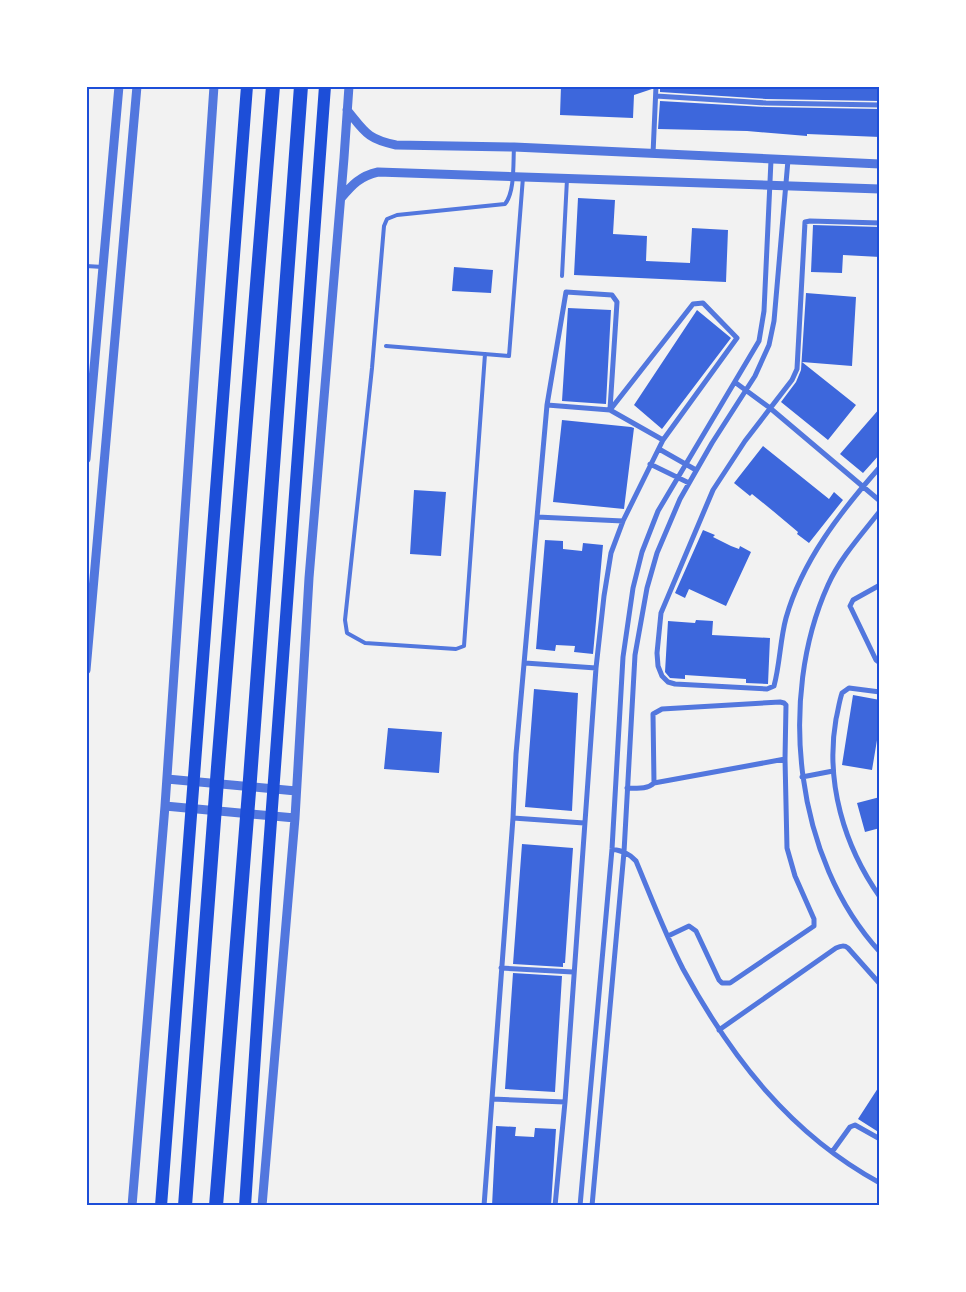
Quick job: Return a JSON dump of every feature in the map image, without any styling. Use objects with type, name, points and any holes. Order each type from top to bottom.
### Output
[{"type":"highway","points":[[161,1206],[247,86]]},
{"type":"highway","points":[[185,1206],[272,86]]},
{"type":"highway","points":[[216,1206],[247,819],[301,86]]},
{"type":"highway","points":[[245,1206],[266,889],[326,86]]},
{"type":"street","points":[[86,459],[119,86]]},
{"type":"street","points":[[86,670],[137,86]]},
{"type":"street","points":[[132,1206],[167,780],[214,86]]},
{"type":"street","points":[[262,1206],[295,818],[309,578],[349,86]]},
{"type":"street","points":[[653,154],[656,86]]},
{"type":"street","points":[[656,96],[766,103],[880,105]]},
{"type":"street","points":[[347,110],[371,137],[377,141],[396,145],[514,147],[880,164]]},
{"type":"street","points":[[580,1206],[612,849],[622,657],[632,596],[642,552],[658,511],[736,383],[759,341],[764,311],[771,160]]},
{"type":"street","points":[[592,1206],[624,852],[635,655],[647,588],[657,553],[676,506],[696,470],[747,390],[762,362],[773,333],[788,160]]},
{"type":"street","points":[[341,198],[352,185],[366,175],[378,172],[880,189]]},
{"type":"street","points":[[880,223],[805,222],[797,369],[792,380],[745,441],[713,490],[661,613],[657,653],[658,666],[662,676],[668,682],[675,684],[767,689],[774,686],[785,620],[797,586],[817,548],[862,486],[880,467]]},
{"type":"street","points":[[484,1206],[513,818],[516,754],[538,517],[546,405],[566,292],[612,295],[617,302],[610,410]]},
{"type":"street","points":[[555,1206],[565,1102],[596,668],[611,554],[623,522],[663,440],[737,338],[703,303],[692,304],[610,410]]},
{"type":"street","points":[[96,352],[114,354]]},
{"type":"street","points":[[736,383],[770,408],[880,501]]},
{"type":"street","points":[[546,405],[610,410],[663,440]]},
{"type":"street","points":[[659,449],[696,470]]},
{"type":"street","points":[[650,464],[689,483]]},
{"type":"street","points":[[880,511],[839,564],[819,606],[809,644],[799,720],[802,777],[810,818],[843,903],[869,940],[880,952]]},
{"type":"street","points":[[538,517],[623,522]]},
{"type":"street","points":[[880,585],[852,600],[850,606],[876,660],[880,663]]},
{"type":"street","points":[[525,663],[596,668]]},
{"type":"street","points":[[880,692],[849,688],[842,693],[833,739],[833,771],[845,829],[859,862],[880,897]]},
{"type":"street","points":[[654,783],[653,714],[662,709],[784,703],[786,705],[787,848],[795,876],[814,919],[814,926],[726,984],[719,980],[693,927],[689,926],[668,936]]},
{"type":"street","points":[[627,788],[649,787],[654,783],[785,759]]},
{"type":"street","points":[[802,777],[833,771]]},
{"type":"street","points":[[167,780],[296,791]]},
{"type":"street","points":[[165,806],[295,818]]},
{"type":"street","points":[[513,818],[584,823]]},
{"type":"street","points":[[612,849],[624,852],[632,856],[636,861],[683,968],[719,1030],[770,1097],[800,1127],[832,1152],[880,1184]]},
{"type":"street","points":[[719,1030],[841,946],[848,948],[880,984]]},
{"type":"street","points":[[501,968],[573,972]]},
{"type":"street","points":[[594,1045],[607,1046]]},
{"type":"street","points":[[492,1099],[565,1102]]},
{"type":"street","points":[[832,1152],[850,1127],[855,1125],[880,1139]]},
{"type":"lane","points":[[485,354],[464,646],[456,649],[365,643],[347,633],[346,620],[372,368],[384,226],[387,219],[396,214],[505,204],[510,196],[514,147]]},
{"type":"lane","points":[[386,346],[509,356],[523,177]]},
{"type":"lane","points":[[562,276],[567,179]]},
{"type":"lane","points":[[86,266],[103,267]]},
{"type":"building","points":[[561,86],[652,86],[652,89],[634,95],[633,118],[560,115]]},
{"type":"building","points":[[660,86],[880,86],[880,101],[766,99],[660,92]]},
{"type":"building","points":[[660,101],[766,107],[880,109],[880,137],[807,134],[807,136],[747,131],[658,129]]},
{"type":"building","points":[[578,198],[615,200],[613,234],[647,236],[646,261],[690,263],[692,228],[728,230],[726,282],[574,275]]},
{"type":"building","points":[[813,225],[880,227],[880,257],[843,255],[842,273],[811,272]]},
{"type":"building","points":[[454,267],[493,270],[491,293],[452,291]]},
{"type":"building","points":[[806,293],[856,297],[852,366],[802,362],[856,405],[828,440],[781,402],[796,382],[801,370]]},
{"type":"building","points":[[568,308],[611,310],[606,404],[562,401]]},
{"type":"building","points":[[697,310],[731,338],[662,429],[634,405]]},
{"type":"building","points":[[880,408],[880,454],[863,473],[840,454]]},
{"type":"building","points":[[562,420],[634,428],[624,509],[553,502]]},
{"type":"building","points":[[763,446],[829,499],[834,492],[843,500],[809,543],[752,494],[750,496],[734,483]]},
{"type":"building","points":[[414,490],[446,492],[441,556],[410,554]]},
{"type":"building","points":[[703,530],[715,535],[713,537],[731,546],[739,549],[740,546],[751,552],[726,606],[689,589],[685,598],[675,593]]},
{"type":"building","points":[[545,540],[563,541],[563,549],[582,551],[583,543],[603,545],[593,654],[574,652],[575,646],[556,645],[555,651],[536,649]]},
{"type":"building","points":[[696,620],[713,621],[712,635],[770,638],[768,684],[746,683],[746,679],[685,675],[685,679],[670,678],[665,672],[668,621],[695,623]]},
{"type":"building","points":[[534,689],[578,693],[572,811],[525,807]]},
{"type":"building","points":[[853,695],[880,700],[880,734],[878,734],[872,770],[842,765]]},
{"type":"building","points":[[388,728],[442,732],[439,773],[384,769]]},
{"type":"building","points":[[880,797],[880,828],[865,832],[857,803]]},
{"type":"building","points":[[522,844],[573,848],[565,963],[563,963],[563,967],[513,964]]},
{"type":"building","points":[[513,973],[562,976],[555,1092],[505,1089]]},
{"type":"building","points":[[880,1085],[880,1133],[858,1119]]},
{"type":"building","points":[[496,1126],[516,1127],[515,1136],[534,1137],[535,1128],[556,1129],[551,1206],[492,1206]]}]
